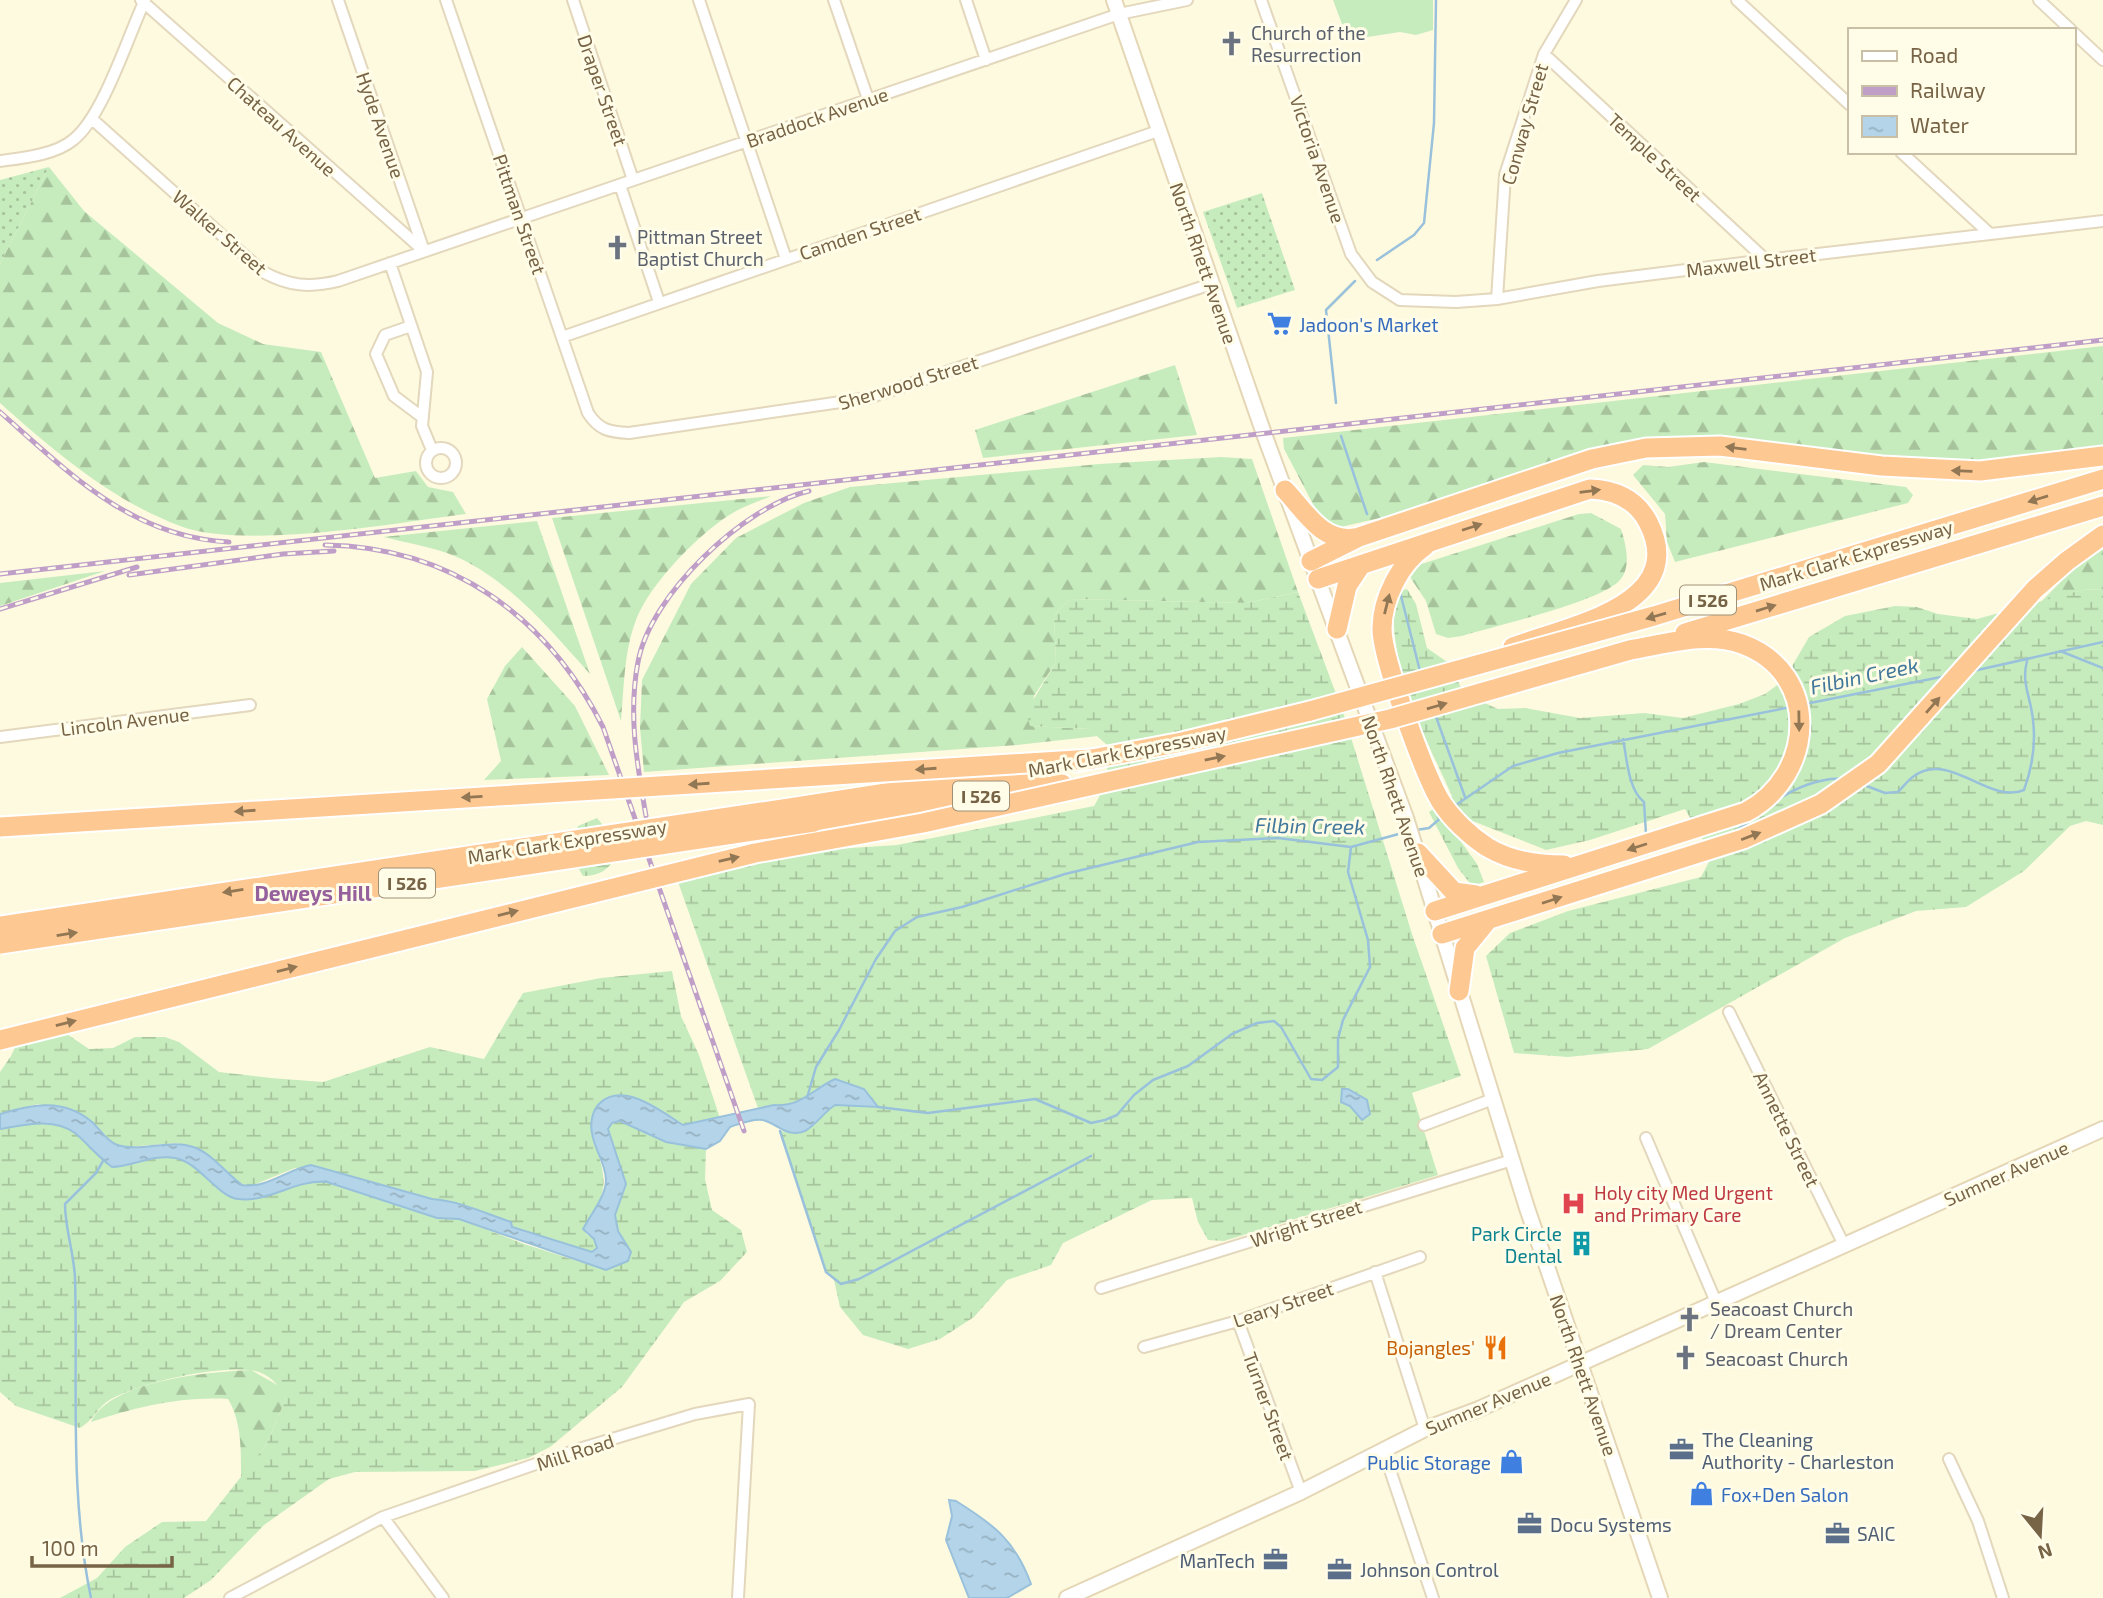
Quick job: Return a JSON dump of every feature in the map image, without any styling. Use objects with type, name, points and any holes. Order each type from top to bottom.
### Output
[{"type":"highway","points":[[1285,490],[1325,533],[1342,540],[1359,537],[1616,453],[1696,444],[1924,470],[2002,470],[2103,456]]},
{"type":"highway","name":"Mark Clark Expressway","points":[[0,926],[858,799],[1195,739],[1404,687],[1763,584],[2103,479]]},
{"type":"highway","points":[[1315,570],[1361,565],[1590,489],[1620,495],[1637,507],[1653,534],[1657,555],[1651,578],[1634,598],[1616,610],[1404,687]]},
{"type":"highway","name":"Mark Clark Expressway","points":[[0,944],[1149,772],[1390,719],[1630,650],[2103,506]]},
{"type":"highway","points":[[1442,934],[1686,857],[1779,825],[1821,804],[1861,778],[1897,746],[2035,589],[2103,535]]},
{"type":"highway","points":[[1315,570],[1359,537]]},
{"type":"highway","points":[[1434,540],[1418,551],[1396,580],[1389,594],[1382,630],[1392,671],[1440,800],[1473,836],[1487,847],[1514,859],[1563,865],[1593,862]]},
{"type":"highway","points":[[1337,629],[1347,586],[1361,565]]},
{"type":"highway","points":[[1435,911],[1746,812],[1772,794],[1791,768],[1796,755],[1798,704],[1779,669],[1742,644],[1714,639],[1630,650]]},
{"type":"highway","points":[[0,827],[1092,759]]},
{"type":"highway","points":[[0,1040],[755,853],[923,823],[1149,772]]},
{"type":"highway","points":[[1418,853],[1454,892],[1476,895],[1491,892]]},
{"type":"highway","points":[[1459,991],[1465,948],[1488,921]]},
{"type":"main road","name":"North Rhett Avenue","points":[[1117,7],[1211,284],[1418,853],[1512,1160],[1660,1598]]},
{"type":"main road","name":"Sumner Avenue","points":[[1067,1598],[1301,1492],[1425,1429],[1474,1411],[2102,1133]]},
{"type":"street","name":"Hyde Avenue","points":[[338,0],[424,251]]},
{"type":"street","name":"Pittman Street","points":[[446,0],[588,413],[596,426]]},
{"type":"street","name":"Draper Street","points":[[573,0],[634,180]]},
{"type":"street","points":[[699,0],[786,259]]},
{"type":"street","points":[[834,0],[868,99]]},
{"type":"street","points":[[966,0],[986,60]]},
{"type":"street","name":"Braddock Avenue","points":[[450,243],[986,60],[1117,7],[1187,0]]},
{"type":"street","name":"Victoria Avenue","points":[[1261,0],[1351,254],[1372,282],[1400,300]]},
{"type":"street","name":"Conway Street","points":[[1497,299],[1505,175],[1544,54],[1576,0]]},
{"type":"street","points":[[1737,0],[1848,103]]},
{"type":"street","points":[[2039,0],[2069,28]]},
{"type":"street","name":"Chateau Avenue","points":[[143,1],[424,251]]},
{"type":"street","points":[[0,162],[61,148],[74,140],[92,118],[143,1]]},
{"type":"street","points":[[2075,34],[2103,60]]},
{"type":"street","name":"Temple Street","points":[[1544,54],[1766,260]]},
{"type":"street","name":"Walker Street","points":[[92,118],[263,272],[280,281],[312,287],[450,243]]},
{"type":"street","name":"Camden Street","points":[[562,337],[1158,131]]},
{"type":"street","points":[[1903,154],[1990,234]]},
{"type":"street","points":[[620,185],[659,302]]},
{"type":"street","name":"Maxwell Street","points":[[1400,300],[1497,299],[1598,281],[2103,221]]},
{"type":"street","points":[[390,263],[428,378],[422,417],[424,434],[432,450]]},
{"type":"street","name":"Sherwood Street","points":[[596,426],[610,432],[629,433],[859,401],[1211,284]]},
{"type":"street","points":[[411,326],[385,335],[376,354],[394,396],[422,417]]},
{"type":"street","name":"Lincoln Avenue","points":[[0,737],[250,705]]},
{"type":"street","name":"Annette Street","points":[[1729,1012],[1844,1245]]},
{"type":"street","points":[[1424,1125],[1493,1099]]},
{"type":"street","points":[[1646,1138],[1716,1302]]},
{"type":"street","name":"Wright Street","points":[[1101,1288],[1512,1160]]},
{"type":"street","name":"Leary Street","points":[[1144,1347],[1238,1321],[1420,1257]]},
{"type":"street","points":[[1375,1272],[1425,1429]]},
{"type":"street","name":"Turner Street","points":[[1238,1321],[1301,1492]]},
{"type":"street","name":"Mill Road","points":[[230,1598],[383,1517],[579,1449],[695,1415],[749,1404],[738,1598]]},
{"type":"street","points":[[1384,1452],[1433,1598]]},
{"type":"street","points":[[1949,1459],[1978,1521],[2003,1598]]},
{"type":"street","points":[[383,1517],[443,1598]]},
{"type":"green space","points":[[1333,0],[1433,0],[1433,30],[1416,35],[1400,32],[1348,40]]},
{"type":"green space","points":[[49,167],[0,264],[0,180]]},
{"type":"green space","points":[[49,167],[84,211],[218,323],[263,344],[321,352],[375,478],[416,471],[428,487],[453,492],[466,514],[361,528],[280,535],[208,533],[180,526],[130,503],[84,473],[41,439],[0,403],[0,264]]},
{"type":"green space","points":[[1262,193],[1295,290],[1237,308],[1203,212]]},
{"type":"green space","points":[[2103,346],[2103,445],[2044,456],[1963,465],[1804,450],[1725,438],[1673,436],[1620,443],[1389,516],[1336,528],[1323,523],[1284,449],[1283,438]]},
{"type":"green space","points":[[1175,365],[1197,435],[983,458],[975,430]]},
{"type":"green space","points":[[1221,457],[1252,459],[1298,592],[1247,603],[1070,599],[1054,615],[1056,662],[1034,696],[1031,726],[1089,729],[1098,736],[1017,745],[644,772],[640,728],[642,680],[691,584],[736,538],[804,503],[850,487],[1099,464]]},
{"type":"green space","points":[[1704,462],[1906,487],[1913,495],[1908,503],[1675,562],[1667,542],[1665,514],[1633,475],[1643,465],[1668,467]]},
{"type":"green space","points":[[771,496],[736,511],[708,531],[678,559],[643,605],[629,644],[621,721],[552,518]]},
{"type":"green space","points":[[1591,513],[1621,529],[1627,563],[1619,581],[1591,597],[1521,620],[1462,636],[1448,638],[1436,634],[1426,601],[1410,577],[1412,567],[1579,514]]},
{"type":"green space","points":[[537,521],[590,674],[525,605],[488,575],[447,553],[383,537]]},
{"type":"green space","points":[[2103,549],[2103,589],[2082,590],[2040,603],[2078,564]]},
{"type":"green space","points":[[105,571],[0,606],[0,583]]},
{"type":"green space","points":[[1407,589],[1416,604],[1427,648],[1453,666],[1460,686],[1476,699],[1498,709],[1525,708],[1580,718],[1644,713],[1683,718],[1739,704],[1765,694],[1784,680],[1809,637],[1845,616],[1895,606],[1917,607],[1938,614],[1977,619],[2082,590],[2103,589],[2103,825],[2086,821],[2070,826],[2024,871],[1966,907],[1916,911],[1845,938],[1648,1049],[1568,1057],[1514,1053],[1486,956],[1510,933],[1568,911],[1701,877],[1712,856],[1685,809],[1590,840],[1546,850],[1470,820],[1457,836],[1477,864],[1484,882],[1472,886],[1458,868],[1429,812],[1452,796],[1419,722],[1401,671],[1394,619],[1395,592]]},
{"type":"green space","points":[[1298,592],[1344,715],[1412,934],[1461,1076],[1412,1093],[1438,1175],[1224,1241],[1208,1240],[1198,1222],[1192,1198],[1152,1200],[1063,1243],[1051,1265],[1007,1280],[974,1317],[940,1339],[908,1349],[863,1335],[840,1307],[834,1280],[826,1272],[780,1131],[804,1128],[835,1105],[877,1106],[822,1085],[804,1100],[759,1111],[677,879],[836,849],[897,845],[1094,806],[1106,777],[1107,745],[1089,729],[1030,726],[1026,712],[1056,662],[1054,615],[1070,599],[1247,603]]},
{"type":"green space","points":[[522,647],[575,706],[609,775],[484,780],[501,761],[487,699],[505,666]]},
{"type":"green space","points":[[597,818],[609,832],[617,856],[603,871],[583,876],[575,858],[576,833],[578,826]]},
{"type":"green space","points":[[672,971],[681,1016],[699,1055],[720,1118],[683,1125],[645,1103],[591,1132],[601,1163],[604,1184],[586,1234],[594,1239],[597,1248],[592,1253],[512,1227],[510,1222],[450,1201],[295,1168],[251,1186],[242,1185],[208,1156],[177,1143],[126,1147],[114,1144],[94,1123],[38,1104],[0,1114],[0,1072],[20,1036],[58,1028],[89,1049],[113,1048],[135,1037],[165,1037],[179,1042],[219,1072],[323,1082],[430,1047],[484,1059],[523,993],[601,978]]},
{"type":"green space","points":[[620,1121],[666,1142],[706,1149],[705,1179],[712,1210],[741,1230],[747,1252],[720,1281],[684,1302],[622,1387],[550,1447],[528,1458],[475,1471],[355,1472],[329,1479],[264,1525],[211,1580],[184,1598],[60,1598],[97,1578],[125,1547],[162,1522],[206,1521],[266,1445],[286,1399],[272,1379],[261,1373],[235,1369],[217,1370],[159,1381],[124,1393],[106,1402],[80,1428],[16,1406],[0,1392],[0,1129],[38,1124],[66,1128],[112,1167],[159,1158],[175,1158],[192,1166],[223,1192],[238,1199],[260,1198],[304,1184],[327,1182],[437,1218],[459,1219],[524,1244],[606,1270],[631,1252],[618,1231],[615,1215],[626,1183],[608,1129],[612,1123]]},
{"type":"green space","points":[[251,1370],[281,1387],[286,1399],[266,1445],[241,1478],[238,1427],[228,1399],[193,1399],[159,1404],[91,1422],[102,1408],[118,1396],[139,1388],[187,1376]]},
{"type":"water","points":[[835,1079],[864,1089],[878,1107],[835,1105],[809,1128],[799,1133],[788,1132],[763,1120],[751,1121],[730,1127],[720,1141],[706,1149],[666,1142],[620,1121],[612,1123],[608,1129],[626,1184],[615,1215],[618,1231],[631,1252],[628,1261],[606,1270],[459,1219],[437,1218],[327,1182],[304,1184],[260,1198],[238,1199],[223,1192],[192,1166],[175,1158],[159,1158],[112,1167],[66,1128],[38,1124],[0,1129],[0,1114],[36,1106],[59,1106],[81,1114],[115,1144],[135,1147],[176,1144],[196,1148],[242,1185],[260,1184],[311,1165],[462,1205],[511,1222],[512,1227],[592,1252],[597,1248],[594,1239],[583,1229],[601,1199],[606,1180],[591,1129],[593,1113],[600,1103],[620,1095],[631,1097],[643,1101],[683,1125],[792,1103]]},
{"type":"water","points":[[1342,1089],[1348,1089],[1367,1100],[1370,1114],[1362,1120],[1350,1106],[1341,1102]]},
{"type":"water","points":[[949,1500],[969,1509],[1010,1544],[1031,1584],[1007,1598],[969,1598],[946,1540],[952,1516]]},
{"type":"waterway","points":[[1377,260],[1414,235],[1424,223],[1434,123],[1436,0]]},
{"type":"waterway","points":[[1336,403],[1326,310],[1355,281]]},
{"type":"waterway","points":[[1341,436],[1367,514]]},
{"type":"waterway","points":[[1400,592],[1420,671]]},
{"type":"waterway","name":"Filbin Creek","points":[[1973,671],[2103,642]]},
{"type":"waterway","points":[[2060,651],[2103,668]]},
{"type":"waterway","points":[[1864,785],[1885,793],[1898,792],[1914,776],[1928,770],[1941,769],[1997,790],[2011,793],[2024,790],[2034,747],[2032,712],[2026,684],[2027,661]]},
{"type":"waterway","name":"Filbin Creek","points":[[1805,704],[1946,676]]},
{"type":"waterway","name":"Filbin Creek","points":[[1453,807],[1513,766],[1558,753],[1791,707]]},
{"type":"waterway","points":[[1435,714],[1465,797]]},
{"type":"waterway","points":[[1623,739],[1631,782],[1644,802],[1646,834]]},
{"type":"waterway","points":[[1775,802],[1808,784],[1844,779]]},
{"type":"waterway","name":"Filbin Creek","points":[[1416,830],[1429,828],[1443,816]]},
{"type":"waterway","points":[[1736,831],[1753,818]]},
{"type":"waterway","name":"Filbin Creek","points":[[807,1098],[816,1067],[839,1030],[876,959],[895,931],[917,917],[962,907],[1065,874],[1198,842],[1278,838],[1351,847],[1406,832]]},
{"type":"waterway","points":[[878,1107],[928,1113],[1035,1099],[1091,1123],[1105,1120],[1117,1115],[1134,1095],[1153,1080],[1188,1066],[1232,1034],[1257,1023],[1274,1021],[1281,1027],[1311,1079],[1322,1080],[1338,1067],[1338,1039],[1343,1020],[1370,967],[1368,940],[1348,872],[1351,847]]},
{"type":"waterway","points":[[780,1131],[826,1272],[841,1284],[859,1279],[1091,1156]]},
{"type":"waterway","points":[[91,1598],[84,1558],[77,1479],[75,1278],[65,1204],[96,1173],[103,1161]]},
{"type":"railway","points":[[0,574],[2103,340]]},
{"type":"railway","points":[[0,412],[77,479],[132,515],[162,528],[194,537],[229,542]]},
{"type":"railway","points":[[646,816],[634,720],[635,681],[646,636],[680,582],[729,534],[783,500],[809,491]]},
{"type":"railway","points":[[325,545],[371,549],[414,559],[454,574],[490,595],[524,621],[554,652],[580,687],[603,727],[744,1131]]},
{"type":"railway","points":[[129,575],[283,554],[334,551]]},
{"type":"railway","points":[[0,609],[137,567]]},
{"type":"place","name":"Church of the Resurrection","points":[[1231,43]]},
{"type":"place","name":"Pittman Street Baptist Church","points":[[617,247]]},
{"type":"place","name":"Jadoon's Market","points":[[1279,324]]},
{"type":"place","name":"Holy city Med Urgent and Primary Care","points":[[1574,1203]]},
{"type":"place","name":"Park Circle Dental","points":[[1582,1244]]},
{"type":"place","name":"Seacoast Church / Dream Center","points":[[1690,1319]]},
{"type":"place","name":"Bojangles'","points":[[1495,1347]]},
{"type":"place","name":"Seacoast Church","points":[[1685,1358]]},
{"type":"place","name":"The Cleaning Authority - Charleston","points":[[1682,1450]]},
{"type":"place","name":"Public Storage","points":[[1511,1462]]},
{"type":"place","name":"Fox+Den Salon","points":[[1701,1494]]},
{"type":"place","name":"Docu Systems","points":[[1530,1524]]},
{"type":"place","name":"SAIC","points":[[1837,1533]]},
{"type":"place","name":"ManTech","points":[[1275,1560]]},
{"type":"place","name":"Johnson Control","points":[[1340,1569]]},
{"type":"district","name":"Deweys Hill","points":[[313,892]]}]
